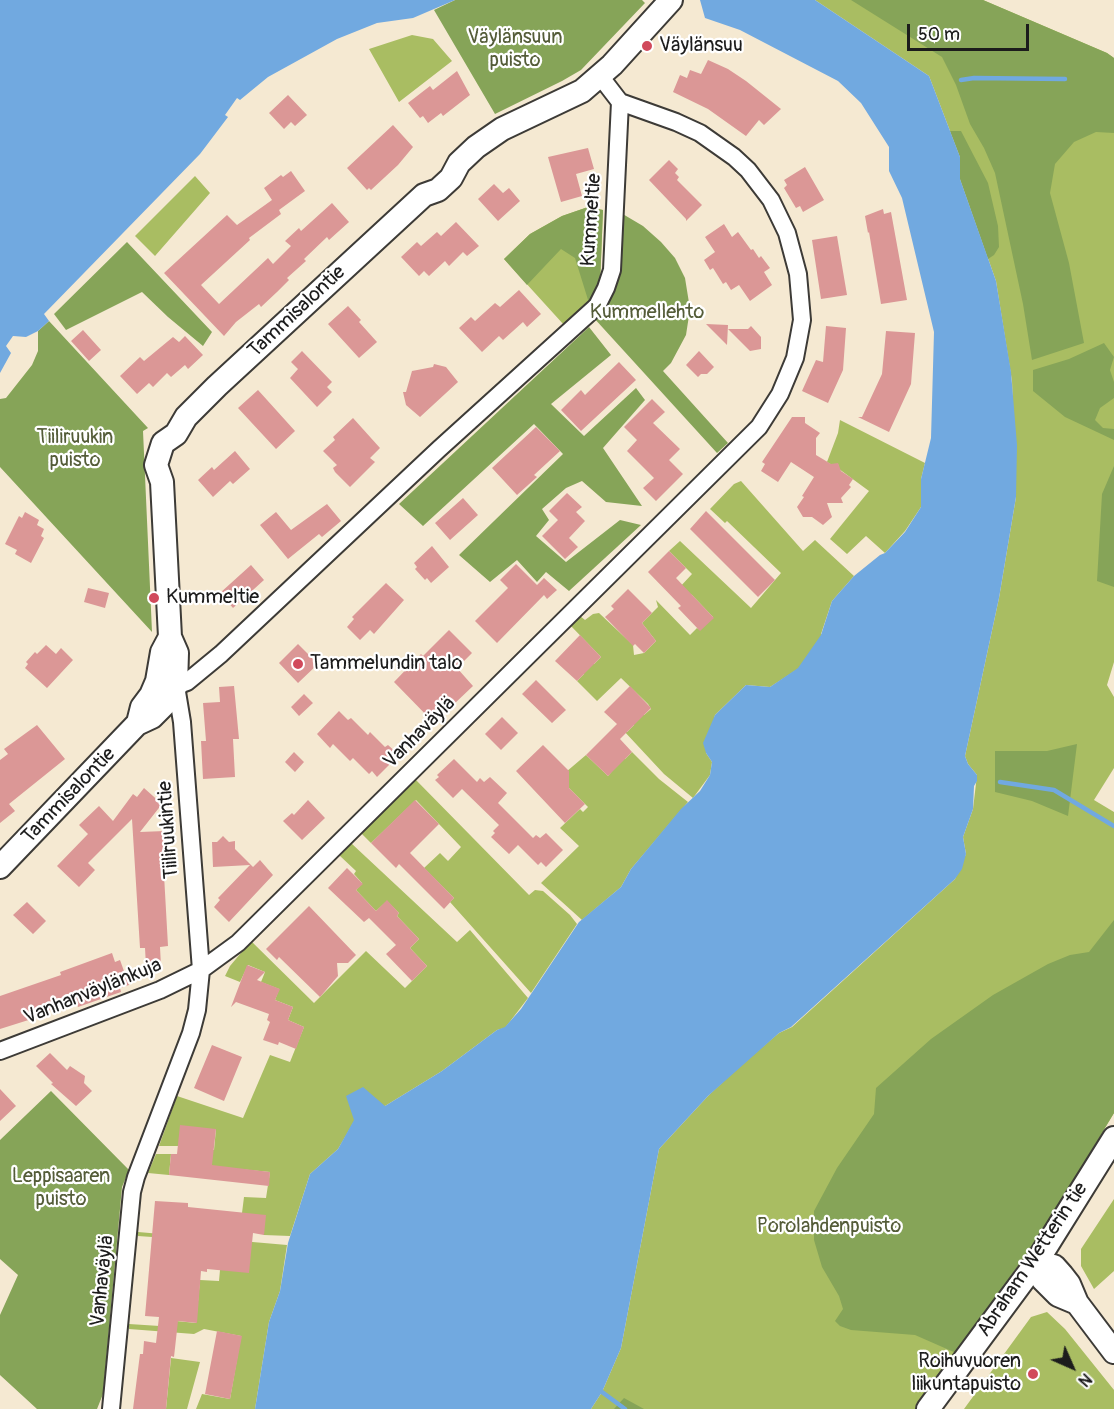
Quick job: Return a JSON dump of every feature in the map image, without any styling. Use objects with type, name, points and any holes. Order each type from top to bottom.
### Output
[{"type":"street","points":[[620,102],[600,76],[670,1]]},
{"type":"street","name":"Tammisalontie","points":[[0,867],[137,724],[142,707],[151,695],[167,684],[162,652],[170,637],[162,482],[156,465],[163,443],[176,434],[186,417],[217,386],[424,195],[438,190],[452,178],[459,163],[502,129],[582,91],[600,76]]},
{"type":"street","name":"Kummeltie","points":[[167,684],[187,682],[220,654],[447,442],[597,306],[612,270],[620,102]]},
{"type":"street","name":"Vanhaväylä","points":[[111,1409],[132,1192],[136,1176],[191,1034],[197,1010],[201,970],[238,942],[753,434],[780,394],[795,358],[802,320],[798,274],[794,254],[780,216],[771,200],[748,170],[700,133],[620,102]]},
{"type":"street","name":"Tiiliruukintie","points":[[167,684],[182,722],[201,970]]},
{"type":"street","name":"Vanhanväylänkuja","points":[[0,1051],[160,990],[201,970]]},
{"type":"street","name":"Abraham Wetterin tie","points":[[928,1409],[1036,1263],[1114,1137]]},
{"type":"street","points":[[1036,1263],[1043,1280],[1058,1295],[1077,1303],[1114,1352]]},
{"type":"green space","name":"Väylänsuun puisto","points":[[455,0],[642,0],[645,3],[581,70],[495,114],[434,10]]},
{"type":"green space","name":"Porolahdenpuisto","points":[[815,0],[983,0],[1114,58],[1114,662],[1107,685],[1114,697],[1114,768],[1094,800],[1114,812],[1114,1113],[1042,1232],[915,1409],[591,1409],[602,1392],[621,1348],[659,1149],[708,1096],[743,1063],[779,1033],[792,1027],[955,879],[966,854],[963,837],[973,809],[977,775],[965,756],[999,598],[1016,497],[1012,381],[996,281],[960,179],[960,157],[929,76]]},
{"type":"green space","points":[[851,0],[983,0],[1114,58],[1114,133],[1096,132],[1074,142],[1055,164],[1050,193],[1069,263],[1084,343],[1032,360],[1023,304],[995,173],[970,124],[956,85],[942,57]]},
{"type":"green space","points":[[412,35],[433,39],[452,61],[399,102],[369,49]]},
{"type":"green space","points":[[950,131],[961,131],[988,183],[998,226],[999,247],[988,259],[960,179],[960,157]]},
{"type":"green space","points":[[195,176],[210,193],[155,256],[135,236]]},
{"type":"green space","name":"Kummellehto","points":[[588,207],[603,210],[600,284],[589,303],[564,325],[504,259],[530,234],[562,216]]},
{"type":"green space","name":"Kummellehto","points":[[588,207],[603,210],[600,284],[589,303],[575,258],[561,249],[527,285],[504,259],[530,234],[562,216]]},
{"type":"green space","name":"Kummellehto","points":[[621,213],[643,226],[661,242],[675,258],[685,278],[690,309],[686,335],[671,363],[663,371],[728,443],[717,453],[593,317]]},
{"type":"green space","points":[[127,242],[212,332],[203,346],[142,292],[66,330],[54,314]]},
{"type":"green space","name":"Tiiliruukin puisto","points":[[49,321],[148,428],[143,431],[152,632],[0,467],[0,399],[6,398],[32,365],[38,351],[38,331]]},
{"type":"green space","points":[[589,327],[611,355],[551,404],[584,436],[636,388],[645,400],[603,448],[642,506],[606,502],[582,481],[566,488],[542,509],[549,520],[536,536],[566,562],[620,520],[641,525],[569,591],[546,572],[537,582],[517,560],[490,582],[459,555],[563,454],[534,424],[423,526],[399,504]]},
{"type":"green space","points":[[1104,343],[1114,357],[1110,370],[1114,382],[1114,398],[1100,408],[1095,420],[1103,428],[1114,429],[1114,440],[1065,417],[1033,391],[1033,370],[1069,359]]},
{"type":"green space","points":[[840,420],[925,463],[921,479],[921,507],[905,531],[885,553],[866,536],[847,554],[830,539],[869,491],[839,469],[838,464],[832,465],[827,462],[838,433]]},
{"type":"green space","points":[[1114,466],[1114,587],[1097,581],[1102,494]]},
{"type":"green space","points":[[741,481],[803,551],[815,540],[854,576],[832,601],[821,634],[830,637],[798,669],[770,687],[746,685],[715,715],[706,753],[712,762],[710,775],[693,798],[664,774],[623,730],[627,732],[634,725],[632,723],[651,709],[648,704],[621,678],[597,701],[577,681],[584,674],[582,672],[601,657],[571,626],[580,616],[585,620],[599,613],[633,645],[634,655],[644,653],[656,641],[642,623],[658,607],[656,600],[690,635],[697,628],[700,630],[713,617],[692,595],[679,588],[692,574],[669,551],[680,541],[751,608],[781,573],[727,521],[725,523],[710,509],[734,484]]},
{"type":"green space","points":[[1077,744],[1068,816],[1032,801],[995,792],[995,751],[1047,751]]},
{"type":"green space","points":[[632,752],[659,779],[688,802],[631,869],[621,887],[582,920],[541,883],[579,846],[560,828],[580,809],[583,812],[588,807],[566,785],[566,772],[586,755],[608,776],[623,758],[625,759]]},
{"type":"green space","points":[[415,779],[529,895],[535,890],[543,891],[577,924],[531,993],[450,902],[454,898],[424,868],[440,853],[448,861],[461,847],[416,800],[371,843],[361,833]]},
{"type":"green space","points":[[351,843],[457,942],[470,930],[528,998],[505,1028],[497,1030],[442,1071],[385,1106],[355,1120],[338,1149],[310,1174],[290,1236],[264,1235],[242,1213],[244,1197],[266,1198],[270,1172],[207,1166],[201,1148],[214,1150],[216,1129],[178,1146],[159,1146],[177,1096],[243,1118],[270,1055],[290,1062],[304,1027],[288,1020],[293,1007],[275,1000],[279,989],[261,982],[265,972],[248,965],[240,982],[225,976],[230,966],[251,941],[314,1003],[366,951],[405,988],[427,966],[410,948],[419,939],[397,916],[399,913],[387,901],[376,911],[356,890],[362,883],[354,874],[356,871],[339,855]]},
{"type":"green space","points":[[1114,920],[1114,1113],[1042,1232],[956,1353],[915,1335],[851,1330],[840,1326],[835,1321],[843,1309],[839,1296],[822,1267],[814,1240],[814,1211],[837,1168],[874,1114],[876,1088],[931,1039],[993,995],[1048,964],[1070,955],[1089,952]]},
{"type":"green space","name":"Leppisaaren puisto","points":[[51,1091],[129,1170],[122,1187],[103,1394],[97,1409],[37,1409],[0,1375],[0,1315],[18,1275],[0,1259],[0,1140]]},
{"type":"green space","points":[[156,1154],[171,1154],[169,1175],[148,1173]]},
{"type":"green space","points":[[1114,1199],[1114,1271],[1094,1289],[1081,1266],[1081,1249]]},
{"type":"green space","points":[[138,1232],[287,1245],[280,1291],[269,1322],[255,1409],[196,1409],[202,1394],[230,1399],[241,1336],[204,1329],[194,1334],[129,1329],[129,1324],[175,1327],[176,1321],[196,1323],[200,1280],[219,1281],[220,1270],[152,1237],[138,1236]]},
{"type":"green space","points":[[1047,1312],[1065,1329],[1114,1390],[1114,1409],[964,1409],[1031,1317]]},
{"type":"green space","points":[[171,1358],[200,1362],[187,1409],[166,1409]]},
{"type":"green space","points":[[624,1398],[644,1409],[614,1409]]},
{"type":"water","points":[[0,0],[455,0],[413,18],[377,23],[337,39],[268,77],[240,100],[237,98],[225,115],[228,117],[200,154],[44,314],[49,321],[38,331],[26,337],[13,336],[6,346],[11,353],[0,373]]},
{"type":"water","points":[[700,0],[815,0],[929,76],[960,157],[960,179],[996,281],[1011,372],[1017,445],[1016,497],[999,598],[965,756],[977,775],[977,781],[974,786],[973,809],[963,837],[966,854],[962,869],[955,879],[791,1027],[779,1033],[708,1096],[659,1149],[621,1348],[602,1392],[591,1409],[255,1409],[269,1322],[280,1291],[288,1243],[310,1174],[338,1149],[354,1120],[346,1096],[363,1087],[385,1106],[442,1071],[497,1030],[505,1027],[521,1009],[579,922],[621,887],[631,869],[681,809],[700,791],[710,775],[712,762],[703,743],[715,715],[746,685],[770,687],[798,668],[821,635],[832,601],[854,576],[885,553],[905,532],[921,507],[921,479],[931,438],[934,332],[902,198],[889,171],[889,147],[861,103],[838,81],[740,30],[705,18]]},
{"type":"building","points":[[708,60],[746,81],[781,109],[764,125],[759,120],[746,136],[708,109],[673,92],[680,75],[687,78],[690,70],[701,74]]},
{"type":"building","points":[[457,71],[470,95],[443,116],[441,113],[428,123],[423,116],[420,118],[408,103],[430,86],[433,90]]},
{"type":"building","points":[[288,95],[307,115],[295,126],[291,122],[284,129],[269,113]]},
{"type":"building","points":[[393,125],[413,147],[398,165],[371,190],[369,188],[367,190],[347,168]]},
{"type":"building","points":[[588,148],[594,169],[576,174],[582,196],[561,202],[548,157]]},
{"type":"building","points":[[669,160],[678,169],[675,173],[679,177],[677,180],[702,205],[686,221],[649,180]]},
{"type":"building","points":[[805,167],[824,200],[803,212],[800,206],[796,208],[784,188],[787,185],[784,180]]},
{"type":"building","points":[[291,171],[305,191],[279,210],[281,214],[249,238],[250,240],[201,285],[219,304],[268,258],[273,264],[291,246],[285,241],[299,228],[301,231],[332,203],[349,222],[329,240],[327,237],[304,259],[306,261],[287,278],[289,280],[277,292],[261,307],[259,304],[236,322],[224,336],[164,273],[227,215],[237,225],[272,200],[264,188],[281,175],[283,177]]},
{"type":"building","points":[[494,184],[503,193],[509,188],[520,201],[498,221],[478,199]]},
{"type":"building","points":[[883,209],[884,214],[891,212],[907,300],[881,304],[865,216]]},
{"type":"building","points":[[456,222],[479,246],[467,256],[463,252],[449,266],[445,261],[429,276],[424,271],[419,276],[401,257],[417,242],[421,246],[437,232],[441,236]]},
{"type":"building","points":[[724,224],[732,237],[738,232],[751,250],[753,249],[759,258],[761,256],[770,268],[764,272],[772,285],[750,301],[739,285],[731,290],[726,282],[723,284],[713,268],[710,270],[704,260],[715,252],[705,237]]},
{"type":"building","points":[[837,236],[847,295],[821,299],[812,240]]},
{"type":"building","points":[[519,290],[541,314],[527,327],[523,322],[503,340],[499,336],[482,352],[459,328],[471,317],[475,321],[495,303],[500,307]]},
{"type":"building","points":[[348,306],[377,342],[359,358],[328,324]]},
{"type":"building","points":[[706,324],[728,325],[727,345]]},
{"type":"building","points":[[751,326],[761,337],[761,349],[750,351],[728,329],[748,329]]},
{"type":"building","points":[[826,326],[846,328],[843,370],[828,403],[802,391],[816,360],[823,362]]},
{"type":"building","points":[[83,330],[101,350],[89,361],[71,341]]},
{"type":"building","points":[[886,331],[915,333],[911,384],[889,432],[858,417],[862,417],[882,374]]},
{"type":"building","points":[[185,336],[203,355],[188,369],[185,365],[171,377],[167,373],[153,387],[149,383],[137,394],[120,376],[140,357],[144,361],[173,337],[179,342]]},
{"type":"building","points":[[302,351],[332,382],[327,387],[332,392],[317,407],[290,378],[298,369],[291,362]]},
{"type":"building","points":[[699,351],[714,367],[707,374],[701,374],[698,377],[686,365]]},
{"type":"building","points":[[619,362],[636,380],[581,431],[561,410],[581,390],[585,395]]},
{"type":"building","points":[[434,364],[446,367],[458,382],[420,417],[406,405],[403,392],[406,392],[412,371],[433,367]]},
{"type":"building","points":[[258,390],[295,431],[276,449],[238,408]]},
{"type":"building","points":[[652,399],[665,412],[653,423],[680,449],[669,460],[683,474],[656,501],[643,488],[654,478],[627,451],[637,440],[624,427]]},
{"type":"building","points":[[792,417],[805,417],[805,423],[820,433],[816,438],[816,455],[831,464],[838,463],[841,471],[853,479],[849,485],[851,487],[841,498],[843,503],[827,503],[832,517],[823,525],[812,517],[803,517],[797,507],[814,477],[791,462],[778,482],[761,471],[765,464],[762,462]]},
{"type":"building","points":[[353,418],[380,448],[370,458],[375,462],[350,487],[335,472],[333,468],[337,465],[323,451],[335,440],[333,437]]},
{"type":"building","points":[[536,427],[560,451],[534,475],[537,477],[517,495],[492,468]]},
{"type":"building","points":[[235,451],[250,469],[233,484],[230,481],[213,497],[198,480],[212,467],[214,470]]},
{"type":"building","points":[[567,493],[582,507],[576,512],[585,521],[569,538],[578,547],[565,559],[542,536],[558,520],[549,511]]},
{"type":"building","points":[[463,498],[478,515],[450,540],[435,523]]},
{"type":"building","points":[[327,504],[341,521],[322,537],[319,534],[288,559],[260,525],[276,512],[291,530]]},
{"type":"building","points":[[706,511],[775,580],[758,597],[690,529]]},
{"type":"building","points":[[25,512],[39,520],[37,525],[44,529],[41,536],[44,538],[31,563],[15,554],[17,550],[5,544],[19,516],[22,518]]},
{"type":"building","points":[[432,546],[449,567],[431,583],[415,569],[417,567],[414,563]]},
{"type":"building","points":[[669,551],[686,568],[676,578],[714,618],[700,631],[678,608],[681,606],[648,572]]},
{"type":"building","points":[[516,564],[537,585],[544,578],[557,590],[547,599],[544,595],[497,643],[475,621],[508,588],[500,580]]},
{"type":"building","points":[[251,565],[264,580],[233,608],[220,593]]},
{"type":"building","points":[[386,583],[404,600],[374,634],[370,630],[360,640],[347,627],[354,619],[352,617]]},
{"type":"building","points":[[88,588],[109,593],[105,608],[84,602]]},
{"type":"building","points":[[628,589],[652,613],[642,623],[656,641],[644,653],[635,644],[633,646],[605,617],[614,609],[611,606]]},
{"type":"building","points":[[449,630],[472,653],[457,668],[473,686],[434,723],[394,682]]},
{"type":"building","points":[[580,635],[601,657],[577,681],[555,661]]},
{"type":"building","name":"Tammelundin talo","points":[[298,644],[318,664],[298,683],[279,663]]},
{"type":"building","points":[[46,645],[56,654],[61,648],[73,660],[47,688],[25,668],[28,664],[26,662],[35,652],[37,654]]},
{"type":"building","points":[[536,680],[566,710],[552,723],[522,694]]},
{"type":"building","points":[[234,686],[239,739],[233,739],[235,777],[203,779],[201,741],[206,741],[203,703],[220,702],[219,687]]},
{"type":"building","points":[[630,686],[651,708],[620,739],[632,752],[608,776],[586,755],[617,724],[604,712]]},
{"type":"building","points":[[304,694],[313,703],[299,716],[291,707]]},
{"type":"building","points":[[339,711],[348,720],[351,718],[368,735],[370,732],[385,747],[388,745],[399,755],[377,777],[372,771],[369,774],[353,758],[350,761],[333,744],[330,748],[317,734]]},
{"type":"building","points":[[502,717],[518,733],[501,750],[485,734]]},
{"type":"building","points":[[37,725],[65,759],[9,804],[15,811],[0,823],[0,760],[8,754],[4,749]]},
{"type":"building","points":[[543,745],[569,771],[569,788],[585,804],[565,823],[516,771]]},
{"type":"building","points":[[294,752],[304,762],[295,772],[285,762]]},
{"type":"building","points":[[454,759],[477,782],[480,778],[484,782],[490,777],[507,793],[498,803],[533,838],[536,835],[540,838],[546,833],[563,850],[546,867],[541,862],[538,865],[518,845],[509,854],[491,837],[499,825],[462,789],[453,798],[435,780],[439,777],[437,775]]},
{"type":"building","points":[[144,788],[162,804],[140,832],[165,831],[167,857],[163,857],[168,946],[160,947],[161,966],[146,966],[145,948],[140,948],[132,819],[88,863],[95,870],[79,887],[57,866],[88,834],[79,825],[99,806],[113,821],[133,794],[137,797]]},
{"type":"building","points":[[308,800],[325,818],[302,840],[283,821],[292,813],[294,815]]},
{"type":"building","points":[[415,800],[439,824],[410,853],[454,898],[444,909],[399,864],[396,868],[371,843]]},
{"type":"building","points":[[223,836],[229,842],[235,841],[235,849],[253,867],[260,860],[273,875],[229,922],[214,907],[220,900],[218,898],[250,865],[213,867],[212,842],[217,842]]},
{"type":"building","points":[[347,868],[363,884],[356,890],[376,911],[387,900],[399,913],[397,916],[419,939],[410,948],[427,966],[412,981],[386,954],[396,945],[369,918],[364,922],[328,888]]},
{"type":"building","points":[[27,902],[46,921],[33,934],[13,915]]},
{"type":"building","points":[[309,906],[356,955],[348,963],[337,963],[338,976],[320,997],[279,957],[277,960],[266,949]]},
{"type":"building","points":[[112,953],[115,962],[120,960],[129,985],[120,988],[121,992],[78,1007],[77,1003],[66,1007],[66,1005],[0,1029],[0,996],[61,975],[60,972]]},
{"type":"building","points":[[247,965],[265,972],[257,980],[280,989],[275,1000],[293,1007],[288,1020],[304,1027],[296,1049],[279,1042],[278,1045],[263,1040],[270,1022],[267,1020],[269,1014],[236,1002],[231,1007]]},
{"type":"building","points":[[212,1045],[242,1057],[224,1101],[194,1088]]},
{"type":"building","points":[[50,1053],[67,1070],[70,1066],[85,1076],[84,1083],[92,1091],[76,1106],[51,1084],[53,1083],[36,1066]]},
{"type":"building","points":[[0,1089],[16,1106],[0,1121]]},
{"type":"building","points":[[180,1125],[216,1129],[212,1165],[270,1172],[269,1186],[169,1175],[171,1154],[177,1154]]},
{"type":"building","points":[[155,1201],[188,1203],[188,1207],[266,1215],[264,1235],[253,1233],[249,1273],[207,1269],[207,1272],[201,1271],[197,1323],[178,1321],[174,1357],[171,1356],[166,1409],[133,1409],[140,1354],[143,1354],[144,1341],[156,1343],[159,1317],[145,1316]]},
{"type":"building","points":[[217,1331],[242,1336],[230,1399],[205,1394]]},
{"type":"waterway","points":[[961,80],[974,78],[1065,79]]},
{"type":"waterway","points":[[1000,782],[1054,790],[1114,826]]},
{"type":"waterway","points":[[602,1392],[625,1409]]},
{"type":"place","name":"Väylänsuu","points":[[647,46]]},
{"type":"place","name":"Kummeltie","points":[[154,598]]},
{"type":"place","name":"Tammelundin talo","points":[[298,664]]},
{"type":"place","name":"Roihuvuoren liikuntapuisto","points":[[1033,1374]]}]
